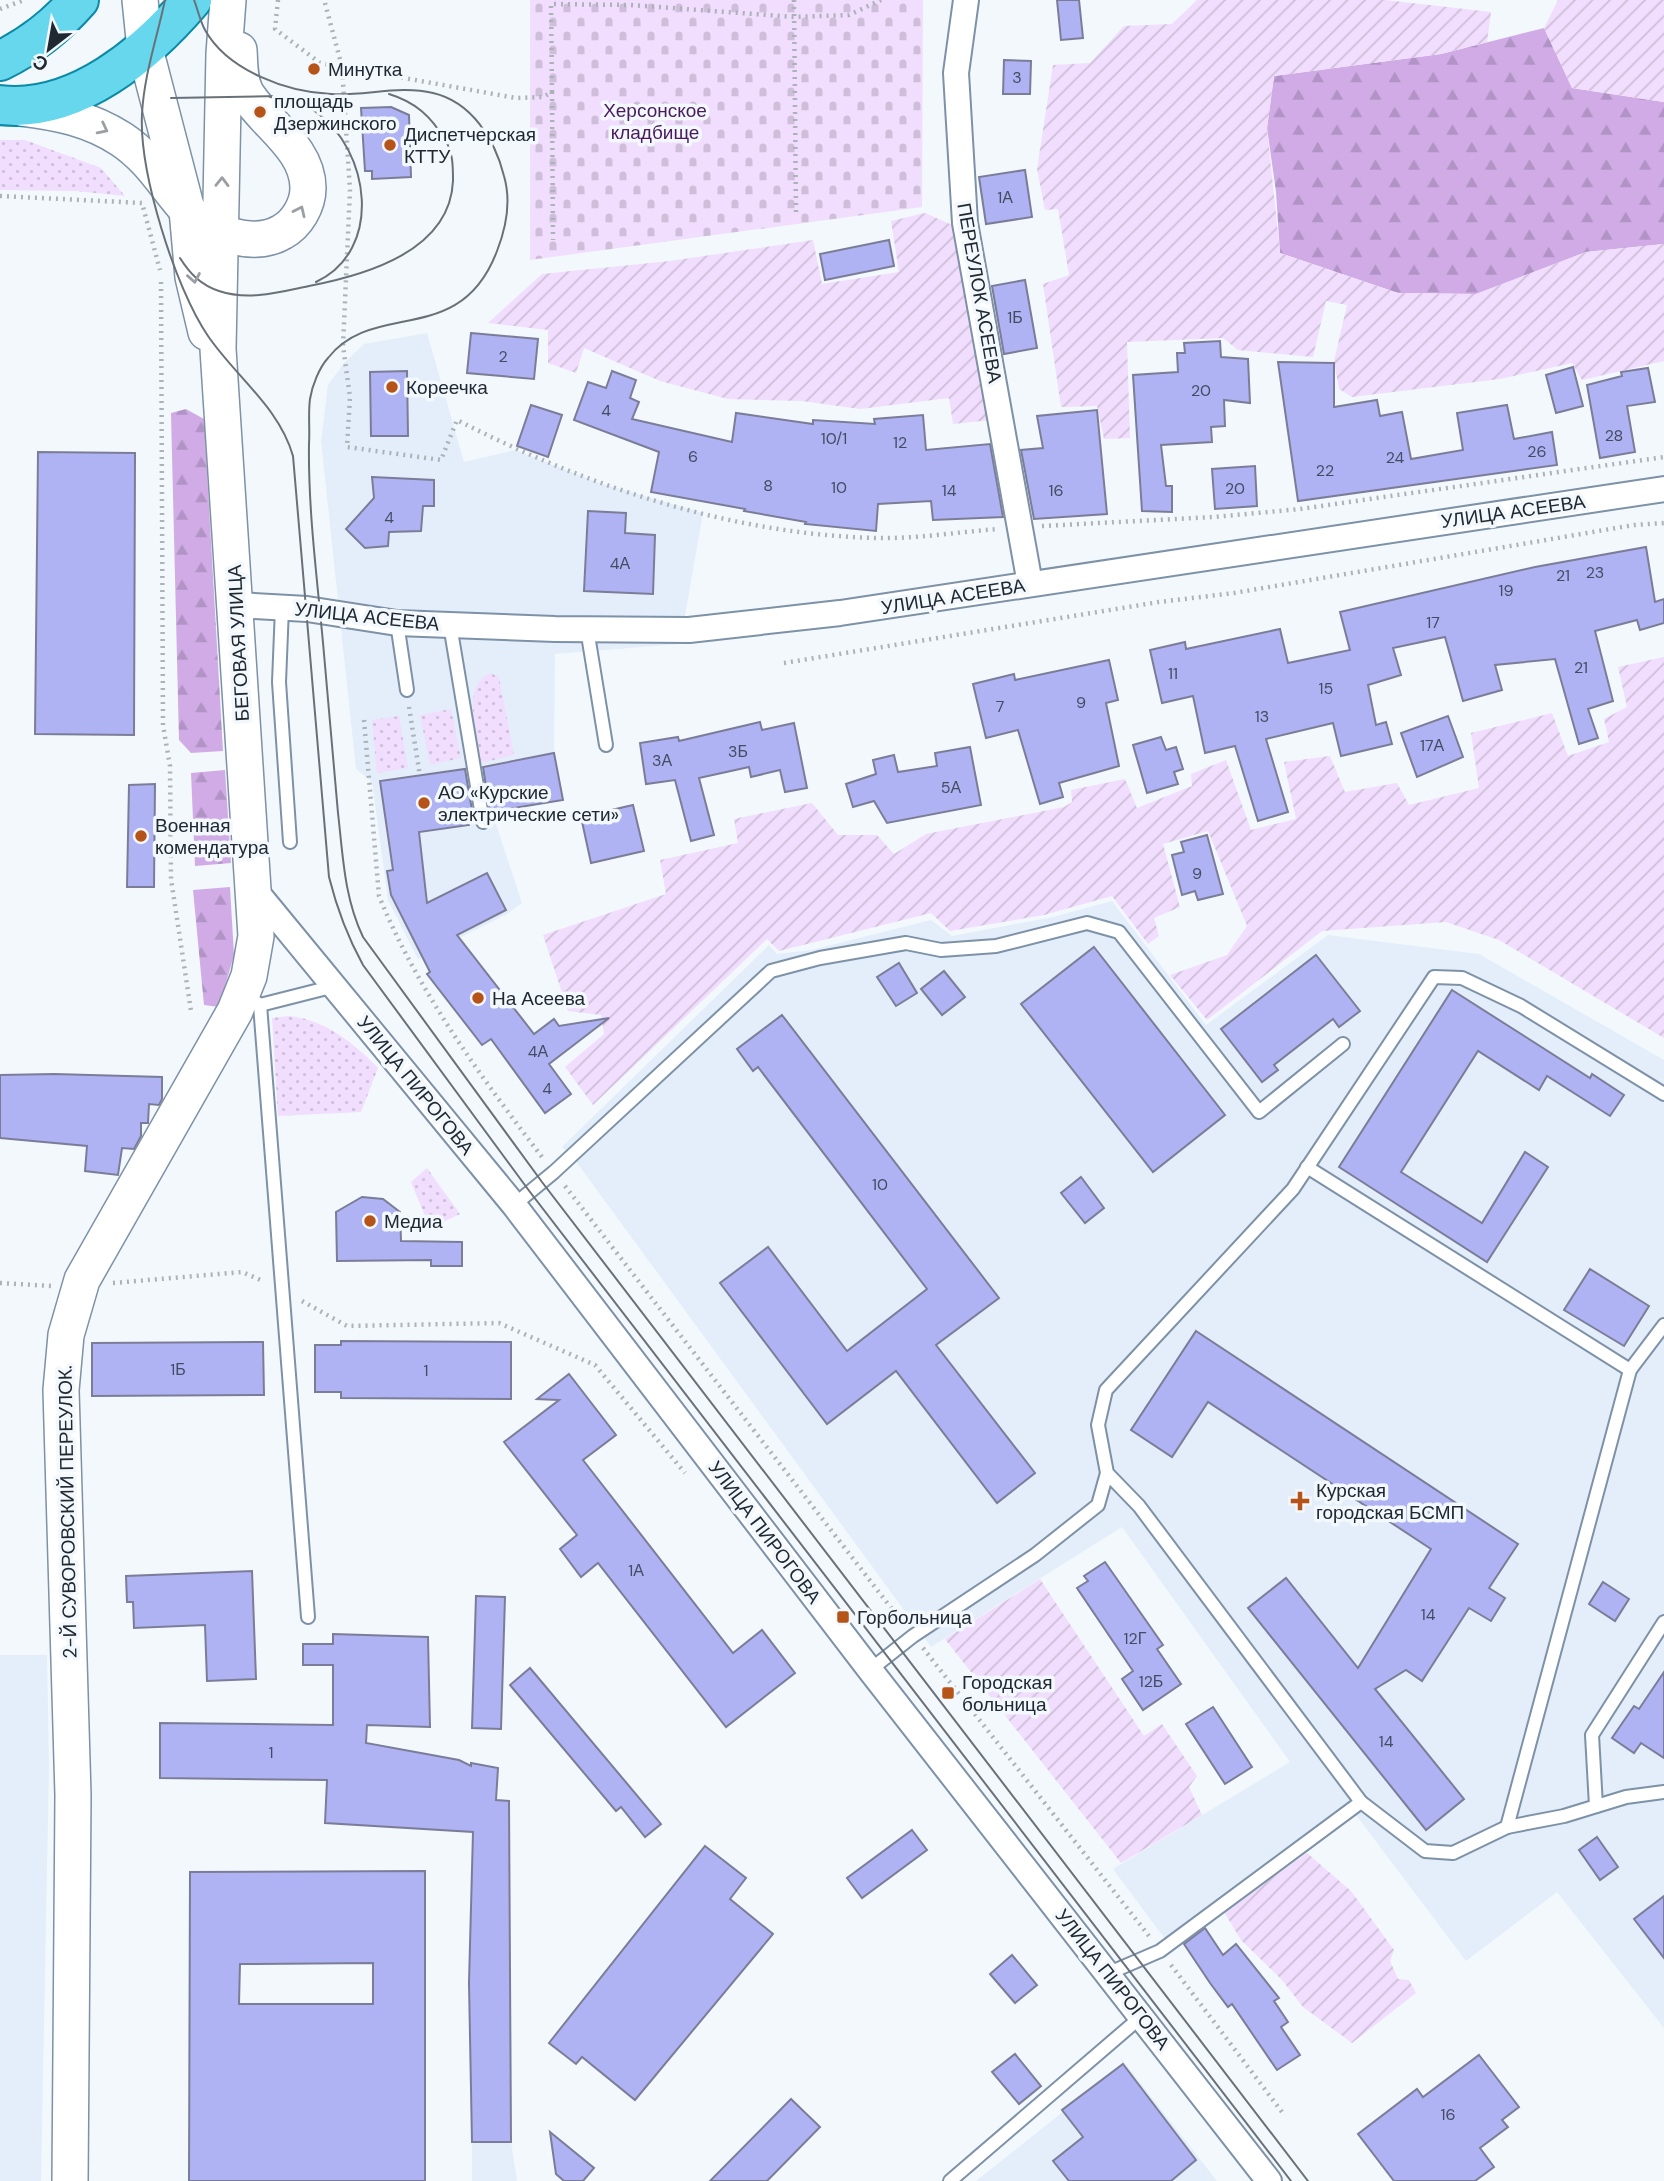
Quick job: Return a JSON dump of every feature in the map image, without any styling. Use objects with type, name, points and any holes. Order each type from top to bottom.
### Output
[{"type":"main road","points":[[0,61],[47,32],[79,0]]},
{"type":"main road","points":[[7,106],[76,92],[145,49],[192,0]]},
{"type":"street","points":[[140,0],[145,49],[187,211],[193,277],[220,397]]},
{"type":"street","points":[[220,397],[224,54],[228,0]]},
{"type":"street","points":[[7,106],[73,116],[123,140],[163,176],[187,211],[221,232],[253,241],[272,237],[295,222],[308,190],[298,156],[268,116],[248,96],[244,86],[235,0]]},
{"type":"street","name":"ПЕРЕУЛОК АСЕЕВА","points":[[966,0],[956,73],[965,223],[1022,527],[1030,584]]},
{"type":"street","name":"БЕГОВАЯ УЛИЦА","points":[[220,397],[254,889]]},
{"type":"street","name":"УЛИЦА АСЕЕВА","points":[[236,605],[282,608],[397,623],[688,630],[840,613],[1664,489]]},
{"type":"street","name":"УЛИЦА ПИРОГОВА","points":[[254,889],[513,1205],[870,1670],[1269,2181]]},
{"type":"street","name":"2-Й СУВОРОВСКИЙ ПЕРЕУЛОК.","points":[[71,2181],[73,1795],[61,1390],[66,1335],[80,1288],[155,1147],[235,1011],[252,998],[256,936],[254,889]]},
{"type":"lane","points":[[282,608],[283,656],[279,682],[290,842]]},
{"type":"lane","points":[[397,623],[407,690]]},
{"type":"lane","points":[[450,625],[483,822]]},
{"type":"lane","points":[[587,629],[606,744]]},
{"type":"lane","points":[[513,1205],[554,1172],[771,971],[820,958],[906,943],[941,950],[996,946],[1087,923],[1119,932],[1258,1112],[1343,1044]]},
{"type":"lane","points":[[870,1670],[913,1636],[1035,1555],[1098,1505],[1107,1473],[1098,1426],[1106,1390],[1293,1189],[1434,977],[1462,978],[1521,1006],[1664,1094]]},
{"type":"lane","points":[[309,1617],[280,1289],[280,1252],[252,998],[335,986]]},
{"type":"lane","points":[[1307,1167],[1630,1370]]},
{"type":"lane","points":[[1507,1827],[1630,1370],[1664,1325]]},
{"type":"lane","points":[[1107,1473],[1139,1506],[1361,1802],[1424,1851],[1453,1853],[1507,1827],[1626,1797],[1664,1792]]},
{"type":"lane","points":[[1596,1806],[1592,1735],[1664,1622]]},
{"type":"lane","points":[[1109,1973],[1160,1951],[1361,1802]]},
{"type":"lane","points":[[950,2181],[1142,2016]]},
{"type":"path","points":[[0,10],[24,0]]},
{"type":"path","points":[[278,0],[275,29],[308,57],[320,63],[516,98],[542,97],[552,92]]},
{"type":"path","points":[[794,0],[796,216]]},
{"type":"path","points":[[553,240],[551,2],[794,17],[849,15],[881,0]]},
{"type":"path","points":[[325,3],[342,67],[350,190],[342,346],[350,397],[346,447],[441,460],[457,420],[515,450],[599,483],[746,524],[877,538],[1300,509],[1664,457]]},
{"type":"path","points":[[134,193],[142,203],[161,274],[163,725],[170,766],[171,879],[191,1011]]},
{"type":"path","points":[[0,195],[120,199],[142,203]]},
{"type":"path","points":[[784,663],[1145,604],[1246,592],[1622,527],[1664,523]]},
{"type":"path","points":[[407,690],[420,776]]},
{"type":"path","points":[[364,720],[379,896],[413,968],[509,1113],[1282,2112]]},
{"type":"path","points":[[0,1283],[80,1288],[242,1272],[280,1289],[346,1326],[499,1323],[595,1364],[690,1480]]},
{"type":"shaded area","points":[[427,333],[464,462],[515,450],[599,483],[703,513],[680,644],[555,654],[554,753],[478,766],[484,770],[493,815],[522,903],[507,914],[418,959],[388,900],[372,782],[356,769],[321,441],[328,385],[345,362],[364,344]]},
{"type":"shaded area","points":[[1112,901],[1206,1025],[1328,935],[1479,954],[1664,1060],[1664,2028],[1557,1892],[1466,1961],[1353,1811],[1171,1947],[1113,1869],[1290,1762],[1122,1527],[931,1647],[572,1156],[562,1147],[769,945],[777,954],[811,950],[931,920],[952,936],[1053,917]]},
{"type":"shaded area","points":[[0,1655],[47,1655],[49,1768],[41,2181],[0,2181]]},
{"type":"shaded area","points":[[1120,2057],[1217,2181],[976,2181],[1123,2064]]},
{"type":"shaded area","points":[[472,2142],[511,2142],[517,2181],[472,2181]]},
{"type":"green space","name":"Херсонское кладбище","points":[[530,0],[923,0],[922,207],[530,260]]},
{"type":"green space","points":[[1197,0],[1385,0],[1491,12],[1487,42],[1441,54],[1274,76],[1267,128],[1280,253],[1398,293],[1476,294],[1586,252],[1664,244],[1664,361],[1582,380],[1572,363],[1500,379],[1352,397],[1339,389],[1334,361],[1347,305],[1326,301],[1313,357],[1238,350],[1223,338],[1127,342],[1130,438],[1104,439],[1097,406],[1061,407],[1043,284],[1069,275],[1058,209],[1045,210],[1037,169],[1053,65],[1090,63],[1124,26],[1172,24]]},
{"type":"green space","points":[[1558,0],[1664,0],[1664,102],[1572,88],[1544,28]]},
{"type":"green space","points":[[1544,28],[1572,88],[1664,102],[1664,244],[1586,252],[1476,294],[1398,293],[1280,253],[1276,192],[1267,128],[1274,76],[1441,54]]},
{"type":"green space","points":[[0,140],[25,140],[101,168],[125,196],[76,191],[0,190]]},
{"type":"green space","points":[[925,213],[959,228],[991,420],[953,424],[949,398],[860,409],[802,401],[728,399],[660,381],[584,348],[576,373],[548,363],[548,330],[488,323],[542,274],[670,261],[813,240],[822,284],[899,272],[891,221]]},
{"type":"green space","points":[[186,409],[204,419],[223,751],[191,753],[179,740],[171,413]]},
{"type":"green space","points":[[1664,657],[1664,1038],[1499,940],[1446,922],[1322,931],[1207,1020],[1170,975],[1227,955],[1247,926],[1208,831],[1163,844],[1180,907],[1154,918],[1159,936],[1148,944],[1112,896],[1044,915],[950,931],[931,913],[779,951],[767,939],[593,1105],[565,1067],[604,1034],[601,1015],[568,1011],[543,935],[666,894],[660,860],[738,843],[734,819],[812,803],[838,835],[877,835],[894,854],[926,834],[1064,807],[1072,802],[1071,790],[1125,779],[1137,808],[1192,786],[1191,774],[1226,760],[1251,830],[1296,819],[1284,762],[1330,756],[1345,792],[1397,783],[1409,805],[1479,788],[1471,733],[1552,713],[1568,756],[1609,742],[1604,719],[1627,707],[1618,667]]},
{"type":"green space","points":[[490,673],[499,677],[514,755],[481,763],[473,700],[481,680]]},
{"type":"green space","points":[[451,709],[461,758],[430,765],[420,715]]},
{"type":"green space","points":[[399,716],[408,768],[377,773],[372,720]]},
{"type":"green space","points":[[225,770],[231,863],[195,866],[191,773]]},
{"type":"green space","points":[[230,887],[234,955],[219,1007],[204,1005],[193,890]]},
{"type":"green space","points":[[289,1016],[315,1022],[338,1034],[378,1068],[361,1112],[278,1116],[272,1018]]},
{"type":"green space","points":[[427,1168],[460,1214],[430,1228],[411,1182]]},
{"type":"green space","points":[[1040,1579],[1144,1736],[1162,1724],[1197,1776],[1189,1787],[1202,1815],[1121,1863],[945,1639]]},
{"type":"green space","points":[[1307,1853],[1351,1891],[1394,1950],[1390,1961],[1398,1979],[1409,1980],[1416,1993],[1352,2043],[1303,2007],[1282,1980],[1241,1940],[1224,1912]]},
{"type":"building","points":[[1057,0],[1079,0],[1083,38],[1061,40]]},
{"type":"building","points":[[1004,60],[1031,61],[1030,94],[1003,94]]},
{"type":"building","name":"Диспетчерская КТТУ","points":[[391,107],[409,115],[411,177],[372,179],[372,171],[365,171],[361,108]]},
{"type":"building","points":[[1025,170],[1032,217],[986,224],[979,177]]},
{"type":"building","points":[[889,240],[894,266],[825,280],[820,254]]},
{"type":"building","points":[[1025,280],[1037,348],[1004,354],[992,286]]},
{"type":"building","points":[[471,333],[538,339],[534,379],[467,373]]},
{"type":"building","points":[[1220,341],[1221,357],[1248,359],[1250,403],[1224,400],[1225,426],[1211,427],[1212,442],[1161,445],[1166,486],[1172,486],[1172,512],[1142,511],[1133,375],[1178,372],[1177,353],[1185,353],[1184,343]]},
{"type":"building","points":[[1278,362],[1334,363],[1334,407],[1377,400],[1380,416],[1402,412],[1411,459],[1463,450],[1457,413],[1507,405],[1514,439],[1552,432],[1557,465],[1298,501]]},
{"type":"building","points":[[1573,367],[1583,406],[1556,413],[1546,375]]},
{"type":"building","points":[[1648,368],[1655,402],[1627,406],[1635,452],[1600,458],[1587,385],[1622,376],[1621,372]]},
{"type":"building","points":[[407,371],[408,436],[371,436],[370,372]]},
{"type":"building","points":[[612,371],[636,380],[630,398],[639,402],[632,419],[732,442],[736,413],[813,424],[813,420],[875,424],[874,419],[923,415],[926,450],[990,444],[1003,517],[933,520],[931,501],[878,504],[876,531],[805,524],[806,522],[744,511],[745,509],[651,492],[659,452],[574,420],[588,382],[606,388]]},
{"type":"building","points":[[531,405],[562,415],[548,457],[517,446]]},
{"type":"building","points":[[1097,410],[1107,514],[1034,519],[1021,450],[1043,448],[1037,416]]},
{"type":"building","points":[[38,452],[135,453],[134,735],[35,734]]},
{"type":"building","points":[[1255,466],[1257,506],[1215,509],[1212,469]]},
{"type":"building","points":[[372,477],[434,480],[434,506],[423,506],[421,531],[389,532],[388,546],[365,548],[346,529],[374,498]]},
{"type":"building","points":[[588,511],[626,513],[625,533],[655,535],[653,594],[584,591]]},
{"type":"building","points":[[1646,547],[1655,602],[1664,599],[1664,623],[1640,630],[1637,620],[1595,631],[1613,701],[1588,709],[1598,738],[1579,744],[1555,659],[1495,665],[1502,690],[1463,701],[1445,637],[1393,648],[1401,675],[1368,685],[1376,725],[1386,722],[1392,744],[1341,756],[1333,723],[1266,739],[1288,812],[1258,821],[1235,746],[1205,753],[1193,696],[1162,703],[1150,650],[1185,642],[1186,649],[1280,629],[1288,663],[1350,650],[1340,612],[1535,567]]},
{"type":"building","points":[[1109,660],[1118,700],[1106,703],[1119,766],[1059,783],[1063,797],[1040,804],[1018,730],[986,738],[973,684],[1014,674],[1015,680]]},
{"type":"building","points":[[1448,716],[1463,757],[1417,777],[1401,733]]},
{"type":"building","points":[[760,722],[762,730],[794,723],[807,788],[785,792],[780,770],[751,777],[749,767],[699,778],[714,835],[691,841],[675,780],[646,784],[640,743],[678,737],[679,741]]},
{"type":"building","points":[[1161,737],[1166,750],[1176,747],[1183,769],[1174,772],[1178,784],[1147,793],[1133,745]]},
{"type":"building","points":[[970,747],[981,805],[887,823],[874,801],[853,807],[846,784],[876,774],[873,760],[894,755],[898,772],[937,766],[935,753]]},
{"type":"building","points":[[554,753],[563,800],[490,812],[483,767]]},
{"type":"building","points":[[465,769],[473,816],[468,816],[469,825],[419,832],[427,903],[487,873],[506,910],[457,935],[534,1034],[554,1019],[559,1026],[609,1018],[549,1064],[571,1094],[545,1113],[491,1039],[482,1045],[427,974],[430,972],[391,895],[387,871],[393,870],[380,781]]},
{"type":"building","name":"Военная комендатура","points":[[155,784],[154,887],[127,887],[129,785]]},
{"type":"building","points":[[633,805],[644,851],[591,863],[581,817]]},
{"type":"building","points":[[1207,835],[1223,894],[1198,900],[1195,891],[1182,895],[1172,855],[1184,852],[1181,842]]},
{"type":"building","points":[[1094,947],[1225,1115],[1153,1172],[1021,1004]]},
{"type":"building","points":[[1316,955],[1360,1011],[1339,1027],[1333,1019],[1274,1065],[1278,1070],[1262,1082],[1221,1029]]},
{"type":"building","points":[[899,963],[917,993],[896,1006],[877,977]]},
{"type":"building","points":[[944,971],[965,997],[942,1015],[921,989]]},
{"type":"building","points":[[1452,990],[1590,1078],[1592,1074],[1624,1095],[1610,1116],[1547,1076],[1539,1090],[1478,1051],[1401,1172],[1482,1223],[1525,1152],[1548,1167],[1487,1262],[1339,1167]]},
{"type":"building","points":[[782,1015],[999,1298],[936,1345],[1035,1473],[997,1503],[896,1371],[827,1424],[720,1283],[768,1247],[847,1351],[927,1289],[758,1067],[753,1071],[737,1049]]},
{"type":"building","points":[[0,1075],[162,1077],[162,1099],[159,1105],[149,1104],[148,1123],[141,1123],[141,1136],[134,1149],[122,1148],[118,1175],[85,1171],[87,1146],[0,1138]]},
{"type":"building","points":[[1081,1177],[1104,1208],[1085,1223],[1061,1193]]},
{"type":"building","points":[[362,1197],[383,1199],[400,1212],[401,1241],[462,1242],[462,1266],[431,1266],[431,1260],[337,1261],[336,1212]]},
{"type":"building","points":[[1590,1269],[1649,1306],[1624,1346],[1564,1310]]},
{"type":"building","points":[[1196,1331],[1518,1544],[1489,1588],[1505,1598],[1491,1621],[1469,1608],[1422,1681],[1406,1670],[1375,1689],[1464,1799],[1426,1830],[1248,1608],[1286,1578],[1358,1668],[1431,1549],[1208,1402],[1172,1457],[1131,1430]]},
{"type":"building","points":[[341,1341],[511,1342],[511,1399],[341,1398],[341,1392],[315,1392],[315,1345],[341,1345]]},
{"type":"building","points":[[263,1342],[264,1395],[92,1396],[92,1343]]},
{"type":"building","points":[[569,1374],[616,1435],[583,1460],[733,1653],[762,1630],[795,1673],[726,1727],[598,1563],[581,1577],[560,1549],[577,1535],[504,1442],[559,1400],[537,1399]]},
{"type":"building","points":[[1105,1562],[1163,1645],[1157,1649],[1181,1684],[1143,1710],[1122,1679],[1133,1671],[1077,1588],[1088,1581],[1084,1576]]},
{"type":"building","points":[[252,1571],[256,1679],[207,1681],[205,1625],[134,1628],[133,1602],[127,1602],[126,1576]]},
{"type":"building","points":[[1603,1582],[1629,1599],[1615,1621],[1589,1604]]},
{"type":"building","points":[[476,1596],[505,1597],[501,1729],[472,1728]]},
{"type":"building","points":[[333,1634],[428,1637],[430,1727],[367,1725],[366,1743],[459,1760],[471,1766],[471,1763],[498,1768],[496,1800],[509,1801],[511,2142],[472,2142],[469,1983],[473,1832],[325,1823],[327,1780],[160,1778],[160,1723],[333,1725],[333,1665],[303,1665],[303,1644],[333,1644]]},
{"type":"building","points":[[530,1668],[661,1824],[645,1837],[621,1807],[616,1811],[510,1685]]},
{"type":"building","points":[[1664,1672],[1664,1758],[1641,1743],[1634,1753],[1612,1738],[1634,1706],[1639,1709]]},
{"type":"building","points":[[1213,1707],[1252,1767],[1225,1784],[1186,1724]]},
{"type":"building","points":[[912,1830],[927,1850],[862,1898],[847,1878]]},
{"type":"building","points":[[1597,1837],[1618,1867],[1600,1880],[1579,1850]]},
{"type":"building","points":[[705,1846],[746,1878],[730,1899],[773,1934],[635,2100],[582,2057],[576,2064],[549,2043]]},
{"type":"building","points":[[425,1871],[425,2181],[189,2181],[190,1872]],"holes":[[[373,1963],[373,2004],[239,2004],[240,1964]]]},
{"type":"building","points":[[1664,1896],[1664,1958],[1634,1919]]},
{"type":"building","points":[[1205,1928],[1223,1955],[1236,1944],[1279,1998],[1274,2001],[1288,2022],[1281,2027],[1300,2055],[1277,2070],[1232,2004],[1228,2007],[1184,1944]]},
{"type":"building","points":[[1012,1955],[1037,1985],[1015,2003],[990,1974]]},
{"type":"building","points":[[1015,2054],[1041,2086],[1019,2104],[992,2072]]},
{"type":"building","points":[[1479,2055],[1519,2107],[1502,2120],[1508,2127],[1480,2148],[1494,2167],[1475,2181],[1394,2181],[1358,2134],[1417,2089],[1423,2097]]},
{"type":"building","points":[[1123,2064],[1196,2160],[1171,2181],[1069,2181],[1053,2161],[1083,2137],[1062,2110]]},
{"type":"building","points":[[791,2099],[820,2127],[767,2181],[710,2181]]},
{"type":"building","points":[[550,2132],[594,2168],[583,2181],[564,2181],[556,2174]]},
{"type":"tram line","points":[[165,0],[143,99],[146,166],[172,260],[196,315],[219,351],[278,422],[293,456],[329,877],[335,900],[357,954],[530,1192],[1291,2181]]},
{"type":"tram line","points":[[194,0],[203,27],[215,44],[228,57],[260,77],[296,89],[331,94],[421,91],[447,98],[459,105],[480,124],[488,136],[500,162],[506,185],[507,204],[503,233],[481,281],[461,301],[439,312],[369,330],[347,340],[322,367],[310,399],[309,470],[312,522],[338,813],[348,892],[363,937],[542,1182],[1308,2181]]},
{"type":"tram line","points":[[180,258],[192,274],[207,286],[230,294],[253,295],[287,291],[355,275],[401,256],[421,242],[437,225],[448,205],[453,181],[451,154],[445,140],[428,117],[407,101],[389,94]]},
{"type":"tram line","points":[[171,98],[280,96]]},
{"type":"tram line","points":[[270,97],[294,102],[316,112],[334,129],[348,150],[358,174],[362,199],[360,224],[352,247],[338,267],[316,282]]},
{"type":"place","name":"Минутка","points":[[314,69]]},
{"type":"place","name":"площадь Дзержинского","points":[[260,112]]},
{"type":"place","name":"Диспетчерская КТТУ","points":[[390,145]]},
{"type":"place","name":"Кореечка","points":[[392,387]]},
{"type":"place","name":"АО «Курские электрические сети»","points":[[424,803]]},
{"type":"place","name":"Военная комендатура","points":[[141,836]]},
{"type":"place","name":"На Асеева","points":[[478,998]]},
{"type":"place","name":"Медиа","points":[[370,1221]]},
{"type":"place","name":"Курская городская БСМП","points":[[1300,1501]]},
{"type":"place","name":"Горбольница","points":[[843,1617]]},
{"type":"place","name":"Городская больница","points":[[948,1693]]}]
